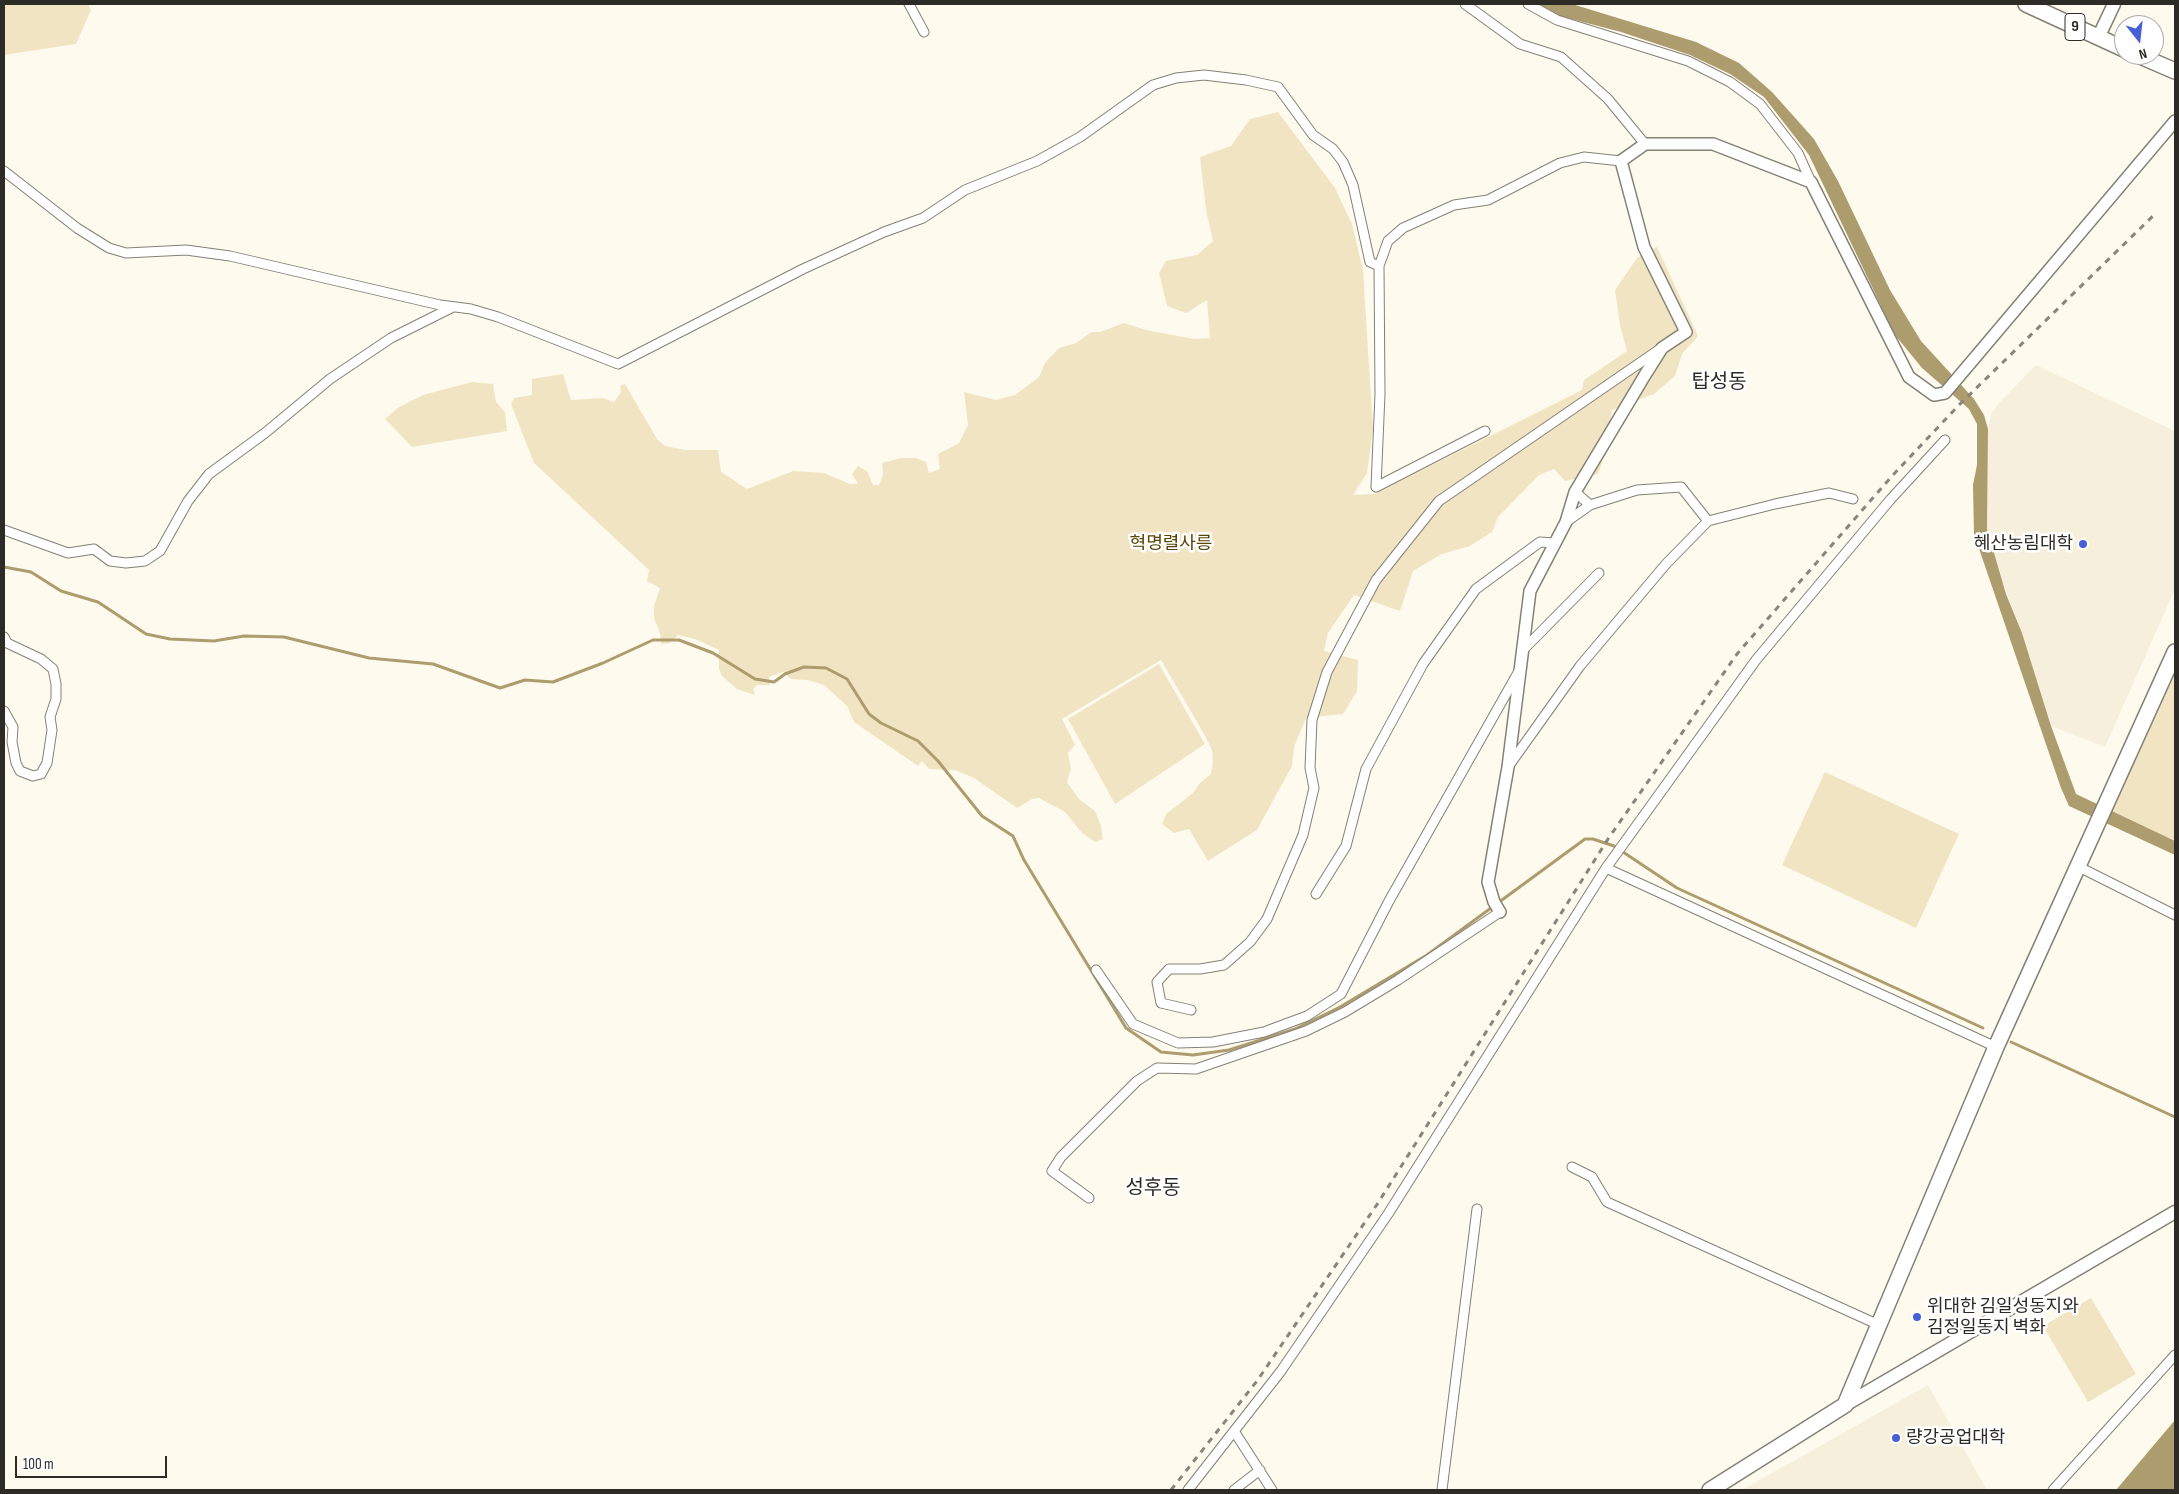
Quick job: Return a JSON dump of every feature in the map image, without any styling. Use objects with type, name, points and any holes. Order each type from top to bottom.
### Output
[{"type":"main road","name":"9","points":[[2026,4],[2114,45]]},
{"type":"main road","points":[[2098,38],[2114,4]]},
{"type":"main road","points":[[2161,65],[2175,71]]},
{"type":"main road","points":[[1845,1405],[1996,1047],[2090,844],[2175,652]]},
{"type":"main road","points":[[1710,1490],[1845,1405],[2175,1212]]},
{"type":"street","points":[[909,4],[924,32]]},
{"type":"street","points":[[1465,4],[1520,44],[1561,57],[1608,98],[1645,144]]},
{"type":"street","points":[[1528,4],[1557,20],[1688,61],[1730,82],[1760,104],[1798,153],[1908,377],[1934,395],[1945,393],[2175,121]]},
{"type":"street","points":[[4,172],[78,228],[109,248],[126,253],[186,250],[230,256],[454,306],[498,317],[618,364],[803,269],[884,232],[923,218],[965,190],[1037,161],[1080,137],[1153,85],[1176,78],[1204,75],[1246,80],[1278,87],[1313,135],[1334,149],[1343,162],[1353,185],[1370,262],[1379,266]]},
{"type":"street","points":[[1486,431],[1376,487],[1380,394],[1379,266],[1388,241],[1403,228],[1454,205],[1488,200],[1560,163],[1584,157],[1621,161],[1645,144],[1713,144],[1811,182]]},
{"type":"street","points":[[1191,1010],[1161,1003],[1157,982],[1169,969],[1200,969],[1224,965],[1250,942],[1267,919],[1303,835],[1314,788],[1310,768],[1312,720],[1328,672],[1376,580],[1439,500],[1686,332],[1644,247],[1621,161]]},
{"type":"street","points":[[4,530],[68,553],[94,549],[110,561],[126,563],[145,560],[160,552],[188,501],[209,474],[353,364],[391,338],[454,306]]},
{"type":"street","points":[[1089,1198],[1052,1171],[1061,1157],[1137,1081],[1157,1068],[1196,1069],[1306,1031],[1345,1012],[1398,980],[1496,907],[1488,882],[1508,767],[1530,590],[1566,522],[1575,492],[1662,348]]},
{"type":"street","points":[[1188,1490],[1280,1371],[1388,1214],[1606,868],[1756,660],[1890,500],[1945,440]]},
{"type":"street","points":[[1566,522],[1590,505],[1636,490],[1681,487],[1708,521]]},
{"type":"street","points":[[1575,492],[1590,505]]},
{"type":"street","points":[[1508,767],[1580,666],[1666,564],[1708,521],[1829,493],[1853,499]]},
{"type":"street","points":[[1316,894],[1346,846],[1366,769],[1423,664],[1476,589],[1540,542],[1554,543]]},
{"type":"street","points":[[1523,650],[1599,573]]},
{"type":"street","points":[[4,637],[7,643],[41,659],[53,669],[56,699],[50,718],[52,730],[47,763],[42,774],[33,776],[20,771],[16,763],[12,742],[13,727],[4,711]]},
{"type":"street","points":[[1096,970],[1133,1024],[1178,1043],[1213,1042],[1264,1032],[1307,1016],[1341,994],[1389,901],[1520,669]]},
{"type":"street","points":[[2079,867],[2175,915]]},
{"type":"street","points":[[1606,868],[1996,1047]]},
{"type":"street","points":[[1572,1168],[1592,1177],[1608,1202],[1879,1325]]},
{"type":"street","points":[[1442,1490],[1477,1209]]},
{"type":"street","points":[[2054,1490],[2175,1354]]},
{"type":"street","points":[[1234,1431],[1272,1490]]},
{"type":"street","points":[[1234,1490],[1260,1470]]},
{"type":"shaded area","points":[[1539,4],[1572,4],[1696,42],[1739,63],[1772,92],[1814,139],[1838,181],[1890,290],[1921,341],[1974,399],[1984,415],[1988,429],[1987,529],[2006,594],[2022,633],[2051,726],[2076,794],[2175,841],[2175,855],[2069,806],[2061,788],[1974,534],[1973,485],[1977,465],[1977,424],[1969,409],[1922,368],[1895,335],[1809,155],[1764,97],[1730,74],[1690,55],[1621,32],[1560,16]]},
{"type":"shaded area","name":"혜산농림대학","points":[[2036,365],[2175,431],[2175,589],[2105,747],[2051,726],[2022,633],[1994,559],[1987,529],[1988,429],[1991,414]]},
{"type":"shaded area","name":"량강공업대학","points":[[1928,1385],[1987,1490],[1742,1490]]},
{"type":"shaded area","points":[[2175,1420],[2175,1490],[2116,1490]]},
{"type":"green space","points":[[4,4],[88,4],[91,10],[76,44],[4,55]]},
{"type":"green space","name":"혁명렬사릉","points":[[1278,112],[1335,188],[1352,224],[1363,270],[1373,429],[1367,473],[1353,495],[1374,494],[1582,390],[1584,380],[1627,351],[1620,325],[1615,290],[1637,258],[1657,247],[1698,336],[1682,354],[1675,376],[1654,394],[1612,410],[1604,457],[1598,474],[1565,481],[1554,469],[1539,475],[1498,517],[1492,532],[1470,546],[1442,554],[1413,571],[1400,611],[1354,595],[1328,633],[1324,651],[1358,660],[1357,691],[1343,714],[1306,718],[1294,747],[1292,766],[1257,830],[1208,861],[1189,829],[1174,833],[1162,824],[1166,814],[1193,793],[1199,784],[1211,774],[1213,762],[1212,750],[1204,734],[1161,660],[1062,719],[1075,745],[1068,753],[1071,769],[1067,782],[1079,799],[1095,811],[1101,826],[1103,839],[1095,842],[1082,833],[1065,812],[1039,798],[1032,799],[1017,808],[974,778],[955,770],[929,769],[922,761],[918,766],[854,722],[847,706],[824,685],[808,680],[791,679],[783,672],[769,677],[770,685],[757,685],[753,689],[755,695],[737,689],[722,676],[719,669],[719,650],[695,639],[678,635],[670,643],[661,644],[660,633],[654,618],[654,606],[660,588],[647,581],[649,570],[534,463],[511,404],[514,398],[532,395],[532,379],[563,374],[571,400],[603,398],[614,402],[621,392],[620,386],[625,384],[657,439],[665,446],[685,450],[718,450],[721,472],[747,489],[793,471],[824,473],[850,484],[858,484],[852,474],[858,466],[867,471],[873,485],[879,485],[883,475],[882,463],[901,458],[916,458],[926,462],[929,473],[940,469],[938,454],[959,443],[968,425],[964,392],[996,400],[1015,395],[1039,377],[1045,363],[1059,348],[1076,343],[1091,332],[1100,332],[1124,323],[1146,330],[1194,339],[1210,338],[1207,300],[1186,313],[1167,306],[1159,273],[1166,261],[1197,255],[1213,241],[1206,210],[1200,157],[1231,146],[1250,119]]},
{"type":"green space","points":[[472,382],[493,384],[496,402],[505,412],[507,431],[412,447],[385,419],[399,407],[423,395]]},
{"type":"green space","points":[[1159,664],[1205,744],[1115,804],[1068,719]]},
{"type":"green space","points":[[2175,674],[2175,841],[2112,812]]},
{"type":"green space","points":[[1825,772],[1959,834],[1916,928],[1782,865]]},
{"type":"green space","points":[[2091,1298],[2136,1374],[2088,1402],[2043,1326]]},
{"type":"waterway","points":[[4,567],[31,572],[61,591],[98,602],[146,634],[170,639],[214,641],[244,636],[284,637],[369,658],[433,664],[500,688],[525,680],[553,682],[603,663],[653,640],[679,640],[713,653],[755,679],[774,682],[785,674],[804,667],[826,668],[847,679],[869,714],[881,723],[918,741],[938,761],[982,816],[1013,836],[1024,860],[1126,1028],[1161,1052],[1193,1055],[1229,1050],[1295,1029],[1340,1007],[1427,955],[1585,839],[1593,839],[1614,846],[1677,888],[1983,1028]]},
{"type":"waterway","points":[[2011,1042],[2175,1117]]},
{"type":"railway","points":[[1171,1490],[1257,1381],[1378,1203],[1608,839],[1737,654],[1892,476],[1959,405],[2155,214]]},
{"type":"place","name":"혜산농림대학","points":[[2083,544]]},
{"type":"place","name":"위대한 김일성동지와 김정일동지 벽화","points":[[1917,1317]]},
{"type":"place","name":"량강공업대학","points":[[1896,1438]]},
{"type":"district","name":"탑성동","points":[[1719,383]]},
{"type":"district","name":"성후동","points":[[1153,1189]]}]
